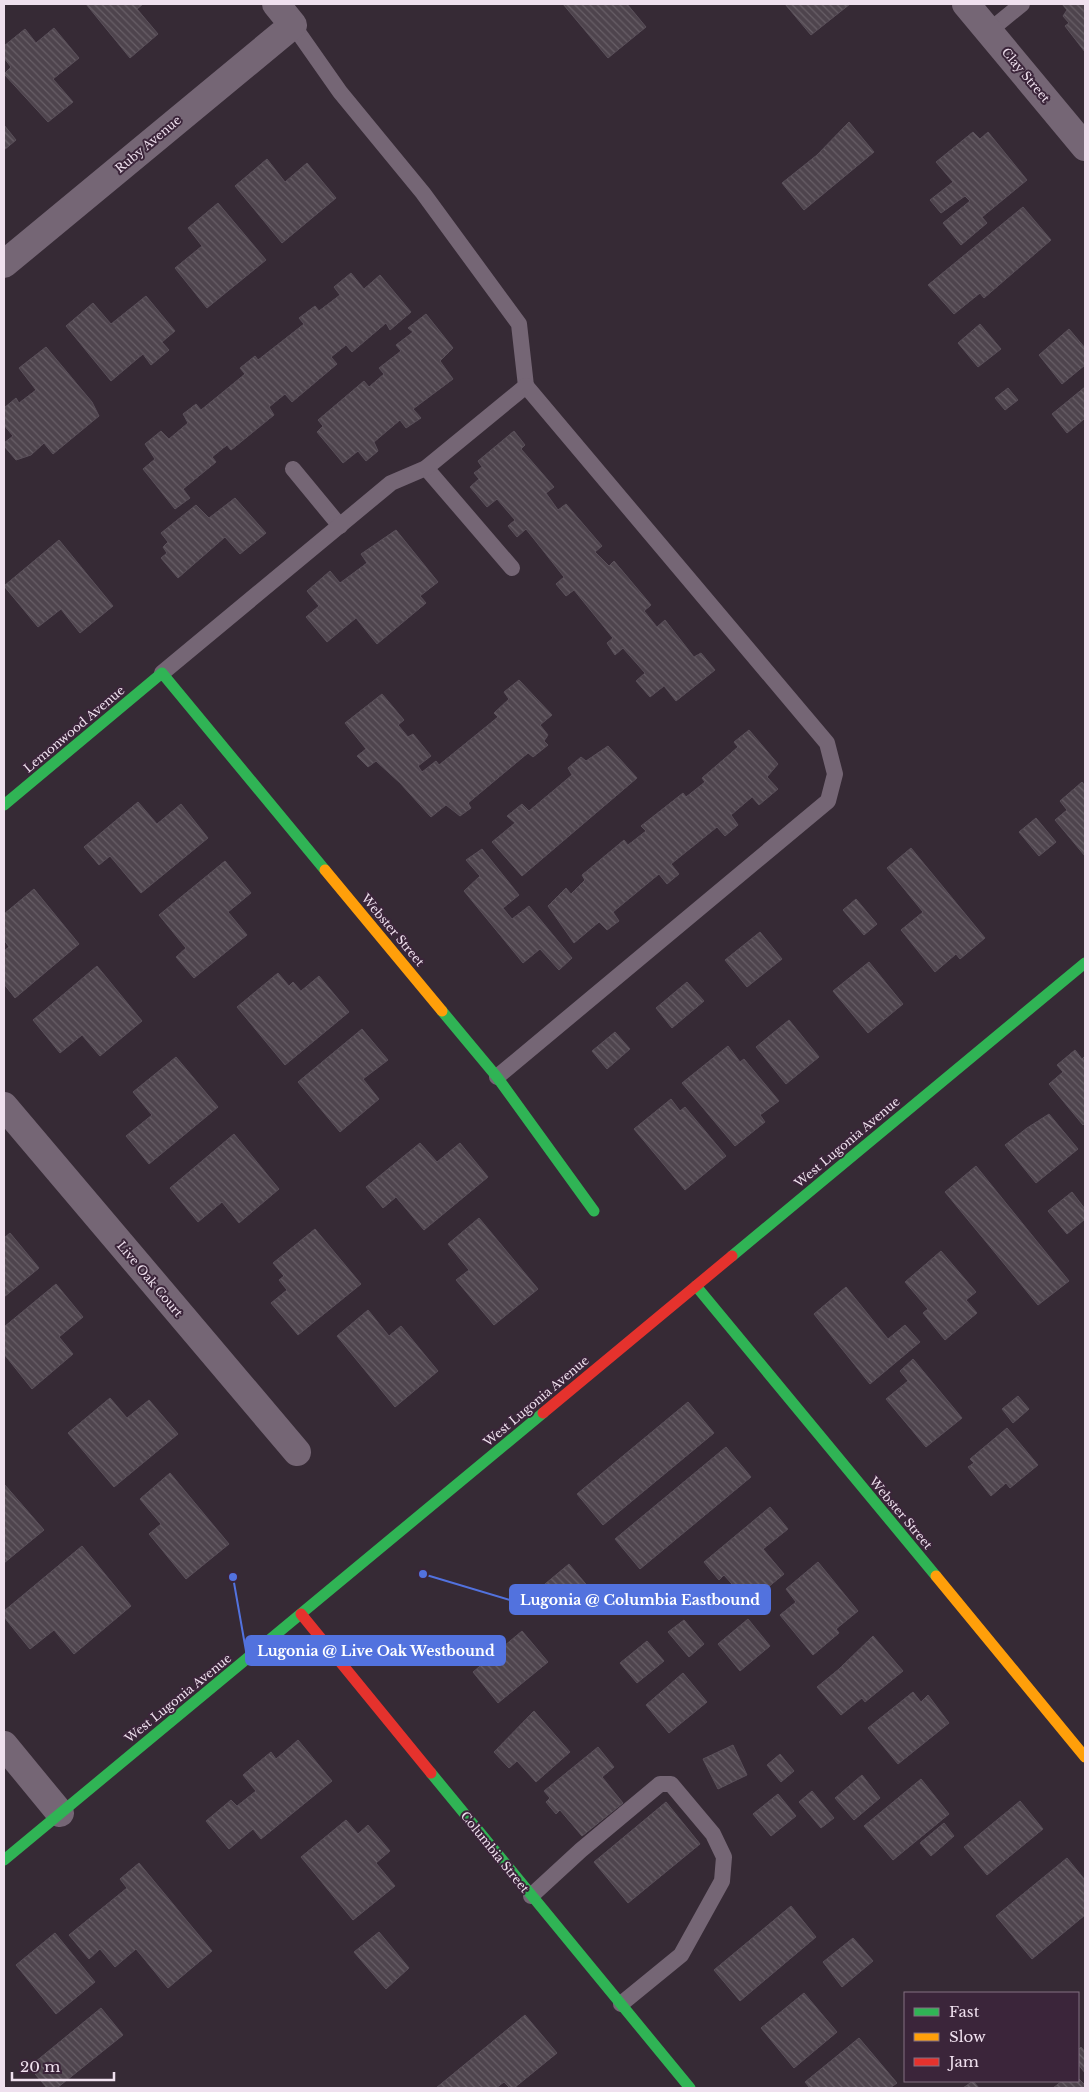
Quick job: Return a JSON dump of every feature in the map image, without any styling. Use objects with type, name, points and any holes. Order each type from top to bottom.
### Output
[{"type":"street","points":[[276,4],[293,25]]},
{"type":"street","name":"Clay Street","points":[[966,4],[1085,147]]},
{"type":"street","name":"Ruby Avenue","points":[[4,264],[293,25]]},
{"type":"street","name":"Webster Street","points":[[162,673],[497,1076],[594,1212]]},
{"type":"street","name":"Lemonwood Avenue","points":[[4,805],[162,673]]},
{"type":"street","name":"West Lugonia Avenue","points":[[4,1860],[1085,963]]},
{"type":"street","name":"Live Oak Court","points":[[4,1106],[297,1452]]},
{"type":"street","name":"Webster Street","points":[[696,1286],[1085,1757]]},
{"type":"street","name":"Columbia Street","points":[[301,1614],[690,2088]]},
{"type":"street","points":[[4,1745],[60,1813]]},
{"type":"lane","points":[[989,31],[1022,4]]},
{"type":"lane","points":[[293,25],[340,92],[423,193],[519,324],[526,386],[827,743],[836,774],[828,801],[497,1076]]},
{"type":"lane","points":[[162,673],[391,483],[426,468],[526,386]]},
{"type":"lane","points":[[426,468],[512,568]]},
{"type":"lane","points":[[293,469],[340,526]]},
{"type":"lane","points":[[531,1896],[581,1850],[660,1784],[671,1784],[714,1834],[724,1857],[722,1881],[681,1955],[621,2004]]},
{"type":"building","points":[[86,4],[143,4],[137,9],[158,34],[130,58]]},
{"type":"building","points":[[563,4],[627,4],[646,27],[608,58]]},
{"type":"building","points":[[785,4],[850,4],[811,35]]},
{"type":"building","points":[[1062,4],[1085,4],[1085,52],[1065,26],[1069,23],[1063,16],[1067,10]]},
{"type":"building","points":[[54,28],[79,58],[53,79],[73,102],[48,122],[4,74],[11,67],[4,58],[4,46],[25,29],[36,43]]},
{"type":"building","points":[[849,122],[874,152],[804,210],[782,183],[817,155]]},
{"type":"building","points":[[4,125],[16,140],[4,150]]},
{"type":"building","points":[[973,132],[980,139],[988,132],[1027,180],[982,217],[987,223],[961,245],[943,223],[970,201],[965,196],[941,213],[930,200],[953,182],[936,162]]},
{"type":"building","points":[[267,159],[285,182],[307,163],[336,198],[282,243],[235,186]]},
{"type":"building","points":[[218,203],[266,260],[207,308],[175,268],[202,246],[188,228]]},
{"type":"building","points":[[1023,207],[1051,240],[984,298],[980,293],[954,314],[928,285]]},
{"type":"building","points":[[351,273],[364,289],[380,275],[411,312],[390,330],[386,323],[352,352],[346,345],[331,357],[337,364],[292,402],[285,394],[269,407],[274,415],[231,450],[227,445],[212,457],[216,462],[183,489],[190,498],[175,509],[143,469],[155,459],[145,444],[161,431],[169,439],[188,423],[183,414],[196,404],[201,410],[245,374],[240,368],[255,356],[258,360],[304,324],[299,318],[315,306],[319,311],[340,295],[334,287]]},
{"type":"building","points":[[146,296],[175,331],[162,342],[169,350],[151,365],[143,354],[111,381],[66,326],[93,303],[111,324]]},
{"type":"building","points":[[426,314],[453,348],[440,361],[453,379],[413,409],[421,418],[406,428],[400,420],[374,442],[378,451],[366,461],[358,451],[343,463],[317,432],[323,426],[318,420],[364,381],[369,387],[384,374],[379,368],[401,351],[396,345],[413,332],[408,328]]},
{"type":"building","points":[[980,324],[1001,349],[978,367],[958,343]]},
{"type":"building","points":[[1069,329],[1085,348],[1085,365],[1062,384],[1039,355]]},
{"type":"building","points":[[46,347],[92,402],[99,416],[53,454],[44,443],[31,455],[16,460],[4,446],[4,443],[13,436],[4,425],[4,408],[16,398],[19,403],[36,390],[19,368]]},
{"type":"building","points":[[1085,387],[1085,421],[1084,419],[1067,433],[1052,414]]},
{"type":"building","points":[[1008,388],[1018,400],[1005,410],[995,398]]},
{"type":"building","points":[[514,431],[525,445],[521,449],[554,487],[546,493],[558,510],[566,504],[602,546],[595,552],[609,566],[614,561],[651,605],[644,611],[657,627],[665,620],[694,657],[701,653],[715,670],[676,701],[664,686],[650,697],[636,681],[645,673],[623,648],[615,655],[607,643],[613,638],[574,590],[566,596],[556,584],[564,577],[526,529],[517,537],[508,526],[515,520],[497,499],[487,507],[470,487],[479,479],[474,473],[482,467],[478,461]]},
{"type":"building","points":[[235,498],[266,533],[240,554],[225,537],[178,578],[161,558],[167,553],[163,547],[168,542],[161,533],[196,505],[209,518]]},
{"type":"building","points":[[396,530],[438,582],[420,596],[426,603],[377,644],[356,618],[327,642],[306,617],[319,606],[307,591],[330,571],[340,583],[367,563],[361,554]]},
{"type":"building","points":[[59,540],[113,606],[80,633],[61,609],[38,627],[4,586]]},
{"type":"building","points":[[519,680],[552,715],[540,725],[548,735],[544,741],[548,745],[533,757],[528,753],[468,803],[471,808],[460,816],[446,805],[431,817],[400,783],[376,761],[368,767],[357,756],[366,749],[345,723],[382,694],[404,720],[398,725],[408,737],[413,734],[431,756],[418,766],[422,772],[436,761],[439,765],[498,717],[494,713],[509,699],[504,692]]},
{"type":"building","points":[[749,730],[778,764],[767,777],[778,789],[759,805],[752,797],[731,815],[738,825],[725,836],[717,827],[671,864],[679,874],[667,884],[659,874],[613,912],[619,921],[607,930],[599,922],[574,943],[548,906],[566,888],[571,894],[585,880],[582,875],[624,840],[628,845],[646,831],[641,826],[683,793],[686,797],[705,782],[702,778],[738,747],[734,742]]},
{"type":"building","points":[[608,746],[637,778],[522,876],[492,842],[515,823],[507,816],[522,804],[529,811],[572,775],[568,768],[581,757],[586,761]]},
{"type":"building","points":[[1082,782],[1085,786],[1085,856],[1055,820],[1067,810],[1060,801]]},
{"type":"building","points":[[138,802],[157,824],[181,804],[208,838],[141,893],[110,856],[99,865],[84,847]]},
{"type":"building","points":[[1036,818],[1056,842],[1039,856],[1019,832]]},
{"type":"building","points":[[911,848],[985,938],[960,959],[956,954],[935,972],[901,930],[923,912],[887,868]]},
{"type":"building","points":[[482,849],[519,895],[503,908],[512,919],[529,906],[572,958],[559,970],[540,949],[523,963],[464,891],[480,876],[466,860]]},
{"type":"building","points":[[225,861],[251,893],[228,912],[247,935],[194,978],[176,957],[186,948],[159,915]]},
{"type":"building","points":[[34,889],[79,944],[15,998],[4,984],[4,951],[9,947],[4,940],[4,914]]},
{"type":"building","points":[[856,899],[877,924],[864,935],[843,910]]},
{"type":"building","points":[[760,932],[782,959],[747,987],[725,960]]},
{"type":"building","points":[[869,962],[903,1004],[868,1033],[833,991]]},
{"type":"building","points":[[97,966],[142,1021],[100,1056],[82,1035],[60,1053],[33,1020]]},
{"type":"building","points":[[278,973],[289,986],[293,982],[301,991],[319,976],[349,1012],[285,1065],[237,1007]]},
{"type":"building","points":[[687,982],[704,1001],[672,1028],[656,1008]]},
{"type":"building","points":[[789,1020],[819,1057],[786,1084],[756,1047]]},
{"type":"building","points":[[362,1029],[388,1060],[363,1079],[379,1099],[340,1132],[298,1082]]},
{"type":"building","points":[[615,1032],[630,1049],[607,1069],[592,1051]]},
{"type":"building","points":[[728,1046],[740,1062],[744,1059],[779,1101],[760,1115],[765,1122],[735,1146],[682,1083]]},
{"type":"building","points":[[1075,1050],[1082,1059],[1085,1056],[1085,1123],[1083,1125],[1049,1084],[1063,1072],[1057,1065]]},
{"type":"building","points":[[176,1057],[218,1107],[149,1164],[126,1136],[152,1115],[133,1092]]},
{"type":"building","points":[[671,1099],[680,1111],[685,1107],[726,1156],[685,1190],[634,1129]]},
{"type":"building","points":[[1049,1114],[1078,1149],[1036,1183],[1005,1145]]},
{"type":"building","points":[[234,1134],[279,1189],[239,1223],[222,1202],[198,1222],[170,1188]]},
{"type":"building","points":[[420,1143],[437,1162],[460,1143],[488,1177],[424,1230],[396,1197],[383,1208],[366,1187]]},
{"type":"building","points":[[976,1166],[1069,1281],[1038,1305],[945,1192]]},
{"type":"building","points":[[1072,1192],[1085,1209],[1085,1219],[1067,1234],[1048,1211]]},
{"type":"building","points":[[479,1218],[538,1289],[494,1325],[456,1280],[469,1270],[448,1244]]},
{"type":"building","points":[[315,1229],[361,1284],[298,1335],[271,1303],[287,1290],[279,1280],[284,1276],[273,1263]]},
{"type":"building","points":[[10,1233],[39,1268],[4,1297],[4,1238]]},
{"type":"building","points":[[941,1251],[976,1292],[966,1300],[977,1313],[945,1340],[923,1313],[928,1309],[905,1282]]},
{"type":"building","points":[[56,1284],[83,1317],[59,1337],[73,1354],[32,1389],[4,1354],[4,1327]]},
{"type":"building","points":[[846,1287],[888,1339],[905,1325],[920,1342],[870,1384],[814,1314]]},
{"type":"building","points":[[368,1310],[389,1336],[401,1326],[438,1371],[395,1407],[337,1336]]},
{"type":"building","points":[[913,1359],[962,1418],[926,1447],[886,1399],[908,1381],[900,1371]]},
{"type":"building","points":[[1018,1396],[1029,1409],[1013,1423],[1002,1409]]},
{"type":"building","points":[[110,1398],[127,1418],[149,1400],[178,1434],[114,1487],[68,1433]]},
{"type":"building","points":[[688,1402],[714,1433],[603,1525],[577,1494]]},
{"type":"building","points":[[1007,1428],[1038,1465],[1010,1488],[1006,1483],[991,1496],[968,1467],[974,1463],[970,1459]]},
{"type":"building","points":[[726,1447],[751,1477],[640,1569],[615,1539]]},
{"type":"building","points":[[170,1473],[229,1544],[186,1579],[149,1534],[161,1524],[140,1499]]},
{"type":"building","points":[[4,1484],[44,1530],[4,1563]]},
{"type":"building","points":[[770,1507],[788,1529],[763,1549],[784,1574],[744,1607],[726,1589],[732,1584],[724,1575],[719,1580],[704,1562]]},
{"type":"building","points":[[82,1546],[131,1606],[74,1654],[54,1630],[30,1649],[4,1617],[4,1611]]},
{"type":"building","points":[[818,1562],[858,1611],[836,1629],[839,1633],[813,1655],[780,1615],[796,1602],[786,1589]]},
{"type":"building","points":[[569,1564],[590,1589],[559,1614],[539,1589]]},
{"type":"building","points":[[748,1619],[770,1646],[740,1671],[718,1644]]},
{"type":"building","points":[[684,1620],[704,1644],[689,1657],[668,1632]]},
{"type":"building","points":[[522,1631],[548,1662],[498,1703],[473,1672]]},
{"type":"building","points":[[873,1636],[903,1671],[865,1702],[862,1698],[841,1715],[817,1687],[839,1669]]},
{"type":"building","points":[[647,1641],[664,1661],[637,1683],[620,1663]]},
{"type":"building","points":[[683,1673],[707,1702],[669,1733],[646,1705]]},
{"type":"building","points":[[913,1692],[921,1702],[928,1695],[949,1723],[898,1764],[868,1728]]},
{"type":"building","points":[[534,1711],[570,1752],[536,1782],[517,1761],[509,1768],[494,1752]]},
{"type":"building","points":[[298,1740],[332,1781],[261,1839],[253,1829],[229,1849],[206,1821],[231,1800],[237,1806],[256,1791],[243,1775],[271,1752],[276,1759]]},
{"type":"building","points":[[733,1745],[747,1775],[718,1789],[703,1759]]},
{"type":"building","points":[[598,1747],[614,1767],[602,1777],[623,1803],[582,1836],[560,1810],[556,1814],[546,1802],[550,1798],[544,1791]]},
{"type":"building","points":[[780,1754],[794,1771],[781,1782],[767,1765]]},
{"type":"building","points":[[862,1775],[880,1798],[854,1820],[835,1798]]},
{"type":"building","points":[[921,1779],[949,1814],[893,1860],[864,1826]]},
{"type":"building","points":[[812,1791],[834,1818],[821,1828],[799,1802]]},
{"type":"building","points":[[778,1794],[796,1816],[771,1836],[753,1814]]},
{"type":"building","points":[[1020,1801],[1043,1829],[987,1875],[964,1847]]},
{"type":"building","points":[[666,1802],[700,1844],[628,1903],[594,1862]]},
{"type":"building","points":[[346,1820],[358,1834],[368,1825],[390,1851],[376,1863],[395,1886],[353,1920],[301,1857]]},
{"type":"building","points":[[944,1823],[954,1836],[931,1856],[920,1843]]},
{"type":"building","points":[[1067,1858],[1085,1880],[1085,1915],[1032,1959],[996,1916]]},
{"type":"building","points":[[139,1863],[212,1951],[168,1988],[136,1949],[115,1967],[100,1949],[89,1959],[69,1935],[127,1888],[120,1879]]},
{"type":"building","points":[[791,1906],[816,1937],[740,2001],[714,1970]]},
{"type":"building","points":[[379,1932],[409,1968],[386,1989],[354,1952]]},
{"type":"building","points":[[55,1933],[95,1982],[56,2014],[16,1965]]},
{"type":"building","points":[[853,1938],[873,1961],[842,1987],[823,1962]]},
{"type":"building","points":[[804,1993],[837,2032],[794,2068],[761,2028]]},
{"type":"building","points":[[101,2008],[123,2035],[57,2088],[47,2088],[29,2067]]},
{"type":"building","points":[[525,2015],[557,2053],[514,2088],[510,2088],[504,2082],[496,2088],[436,2088]]},
{"type":"building","points":[[859,2038],[897,2083],[890,2088],[810,2088],[805,2082]]},
{"type":"building","points":[[1081,2047],[1085,2052],[1085,2073],[1079,2065],[1079,2049]]},
{"type":"building","points":[[1079,2079],[1085,2085],[1085,2088],[1053,2088],[1061,2082],[1079,2082]]},
{"type":"building","points":[[974,2082],[979,2088],[963,2088]]},
{"type":"traffic: fast","points":[[4,805],[162,673],[325,870]]},
{"type":"traffic: fast","points":[[732,1256],[1085,963]]},
{"type":"traffic: fast","points":[[442,1011],[497,1077],[594,1211]]},
{"type":"traffic: fast","points":[[696,1286],[936,1576]]},
{"type":"traffic: fast","points":[[4,1860],[543,1413]]},
{"type":"traffic: fast","points":[[431,1773],[690,2088]]},
{"type":"traffic: slow","points":[[325,870],[442,1011]]},
{"type":"traffic: slow","points":[[936,1576],[1085,1757]]},
{"type":"traffic: jam","points":[[543,1413],[732,1256]]},
{"type":"traffic: jam","points":[[301,1614],[431,1773]]},
{"type":"place","name":"Lugonia @ Columbia Eastbound","points":[[423,1574]]},
{"type":"place","name":"Lugonia @ Live Oak Westbound","points":[[233,1577]]}]
